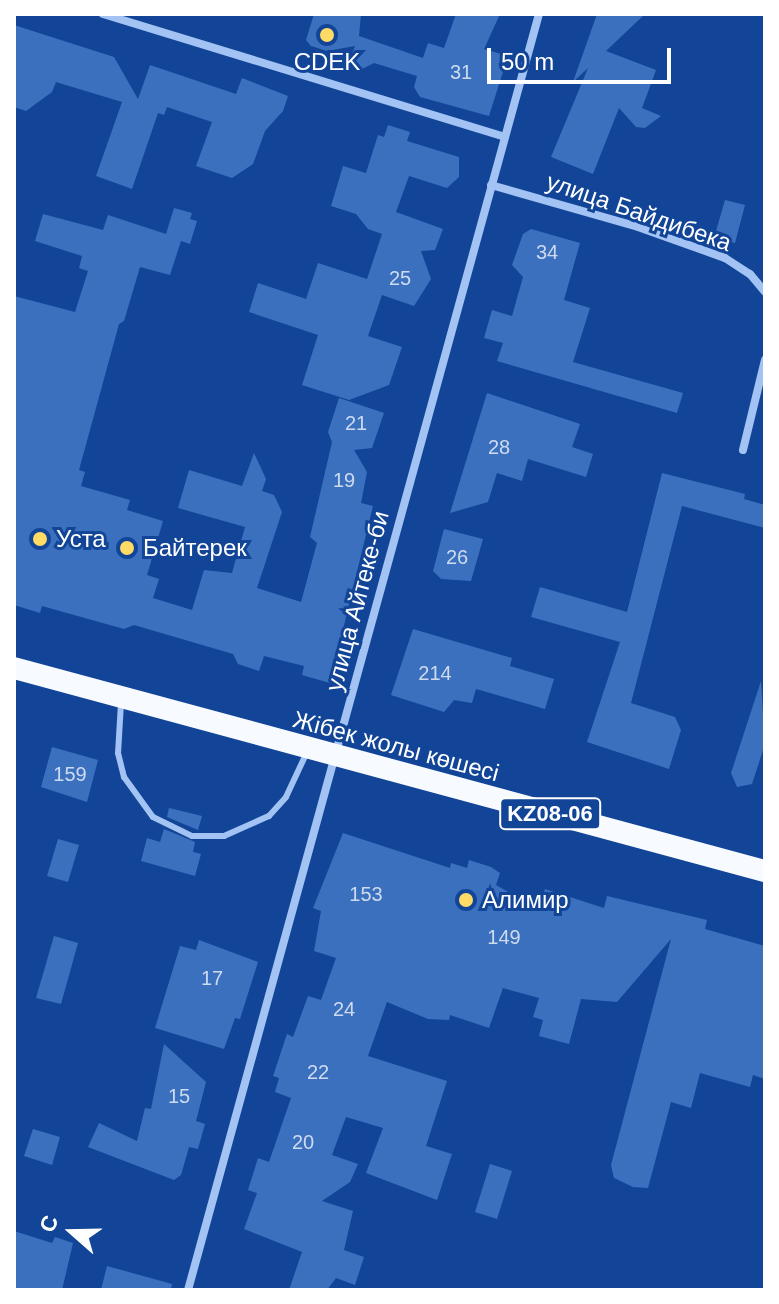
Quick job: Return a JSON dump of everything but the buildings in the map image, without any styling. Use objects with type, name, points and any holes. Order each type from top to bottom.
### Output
[{"type":"highway","name":"Жібек жолы көшесі","points":[[14,668],[765,871]]},
{"type":"street","points":[[103,14],[503,136]]},
{"type":"street","name":"улица Айтеке-би","points":[[188,1290],[539,14]]},
{"type":"street","name":"улица Байдибека","points":[[491,185],[638,227],[725,258],[750,274],[765,292]]},
{"type":"street","points":[[743,450],[765,360]]},
{"type":"lane","points":[[122,698],[118,753],[124,777],[153,817],[192,836],[224,836],[269,816],[286,797],[308,749]]},
{"type":"place","name":"CDEK","points":[[327,35]]},
{"type":"place","name":"Уста","points":[[40,539]]},
{"type":"place","name":"Байтерек","points":[[127,548]]},
{"type":"place","name":"Алимир","points":[[466,900]]}]
